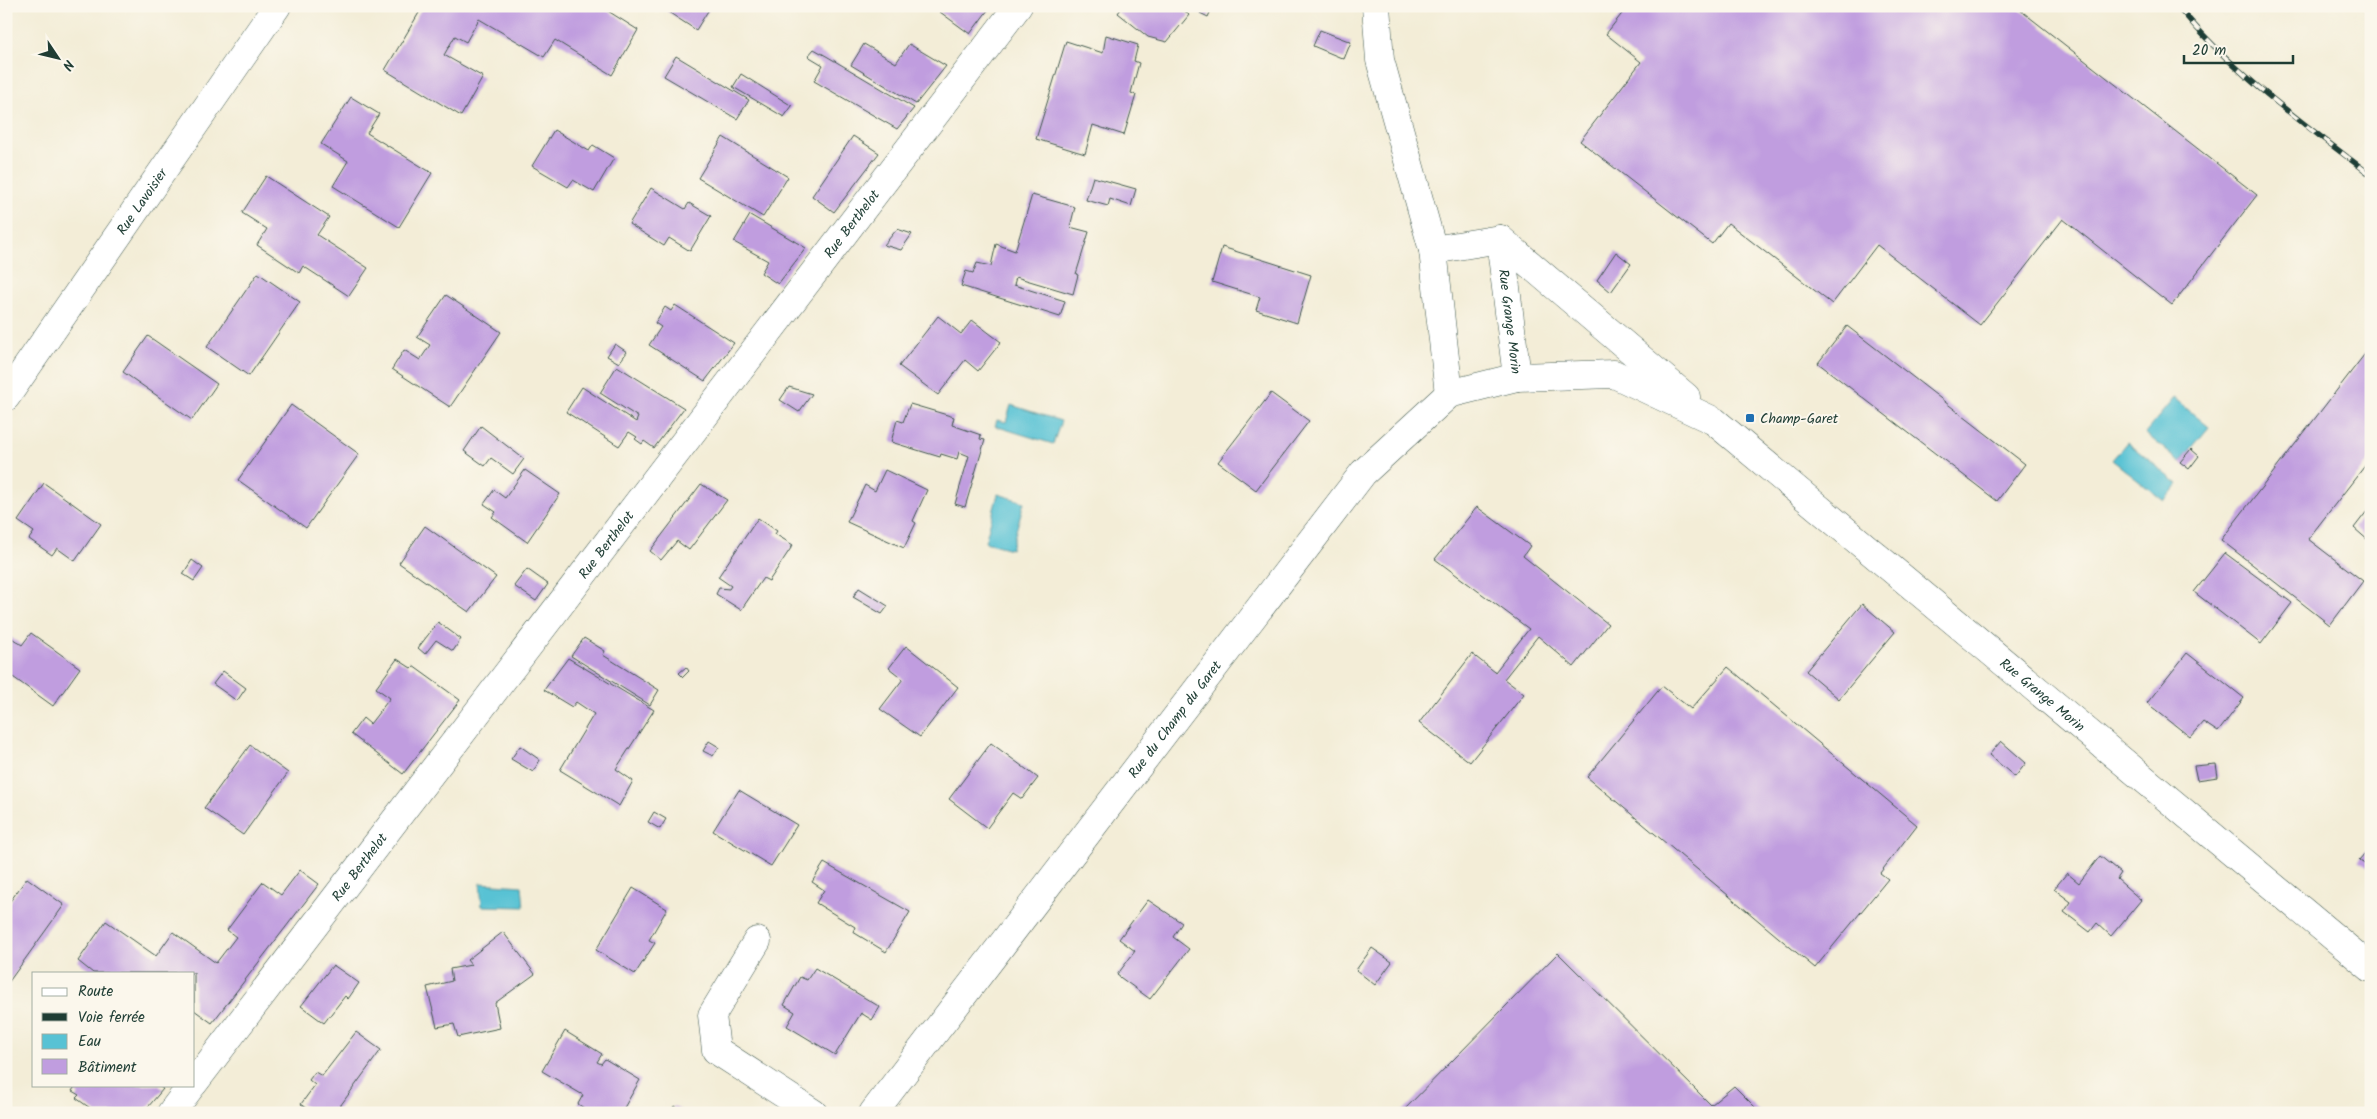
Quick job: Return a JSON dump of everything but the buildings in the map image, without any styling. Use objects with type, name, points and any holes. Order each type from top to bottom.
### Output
[{"type":"street","name":"Rue Lavoisier","points":[[6,397],[277,6]]},
{"type":"street","name":"Rue Berthelot","points":[[195,1081],[1018,6]]},
{"type":"street","points":[[1376,6],[1380,60],[1433,250],[1449,394]]},
{"type":"street","points":[[1433,250],[1500,239]]},
{"type":"street","name":"Rue Grange Morin","points":[[1500,239],[1517,377],[1614,374],[1714,421]]},
{"type":"street","name":"Rue Grange Morin","points":[[1500,239],[1714,421],[2371,968]]},
{"type":"street","name":"Rue du Champ du Garet","points":[[873,1113],[1363,473],[1449,394],[1517,377]]},
{"type":"street","points":[[757,941],[712,1015],[716,1050],[813,1113]]},
{"type":"street","name":"Rue Berthelot","points":[[171,1113],[191,1086]]},
{"type":"water","points":[[2174,398],[2209,427],[2180,462],[2145,433]]},
{"type":"water","points":[[1011,405],[1061,421],[1053,444],[995,426],[997,420],[1006,422]]},
{"type":"water","points":[[2127,442],[2178,484],[2164,501],[2112,460]]},
{"type":"water","points":[[998,494],[1024,502],[1011,549],[985,542]]},
{"type":"water","points":[[480,883],[522,886],[524,907],[482,906]]},
{"type":"railway","points":[[2178,6],[2221,53],[2245,75],[2294,117],[2371,175]]},
{"type":"place","name":"Champ-Garet","points":[[1750,418]]}]
